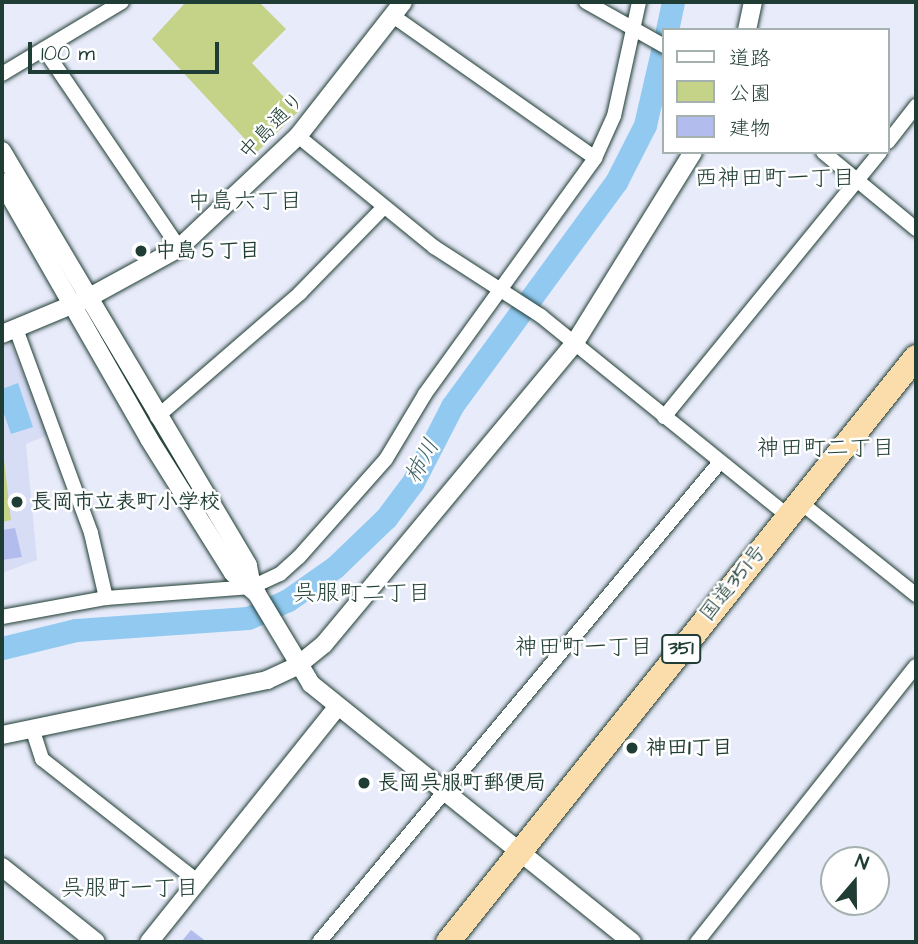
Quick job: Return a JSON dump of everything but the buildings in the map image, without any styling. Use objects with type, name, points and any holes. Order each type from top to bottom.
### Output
[{"type":"highway","name":"国道351号","points":[[448,942],[916,357]]},
{"type":"street","points":[[2,74],[122,2]]},
{"type":"street","points":[[586,2],[662,45]]},
{"type":"street","points":[[2,617],[106,598],[255,591],[299,557],[351,502],[386,459],[425,394],[505,294],[595,158],[614,116],[639,2]]},
{"type":"street","points":[[747,28],[753,2]]},
{"type":"street","points":[[398,9],[595,158]]},
{"type":"street","name":"中島通り","points":[[9,331],[80,302],[179,248],[298,136],[398,9]]},
{"type":"street","points":[[44,49],[179,248]]},
{"type":"street","points":[[890,139],[916,106]]},
{"type":"street","points":[[298,136],[383,208],[505,294],[541,316],[720,462],[794,509],[916,596]]},
{"type":"street","points":[[2,151],[80,302],[233,573],[255,591]]},
{"type":"street","points":[[2,735],[267,680],[297,666],[324,644],[574,344],[693,154]]},
{"type":"street","points":[[826,154],[916,229]]},
{"type":"street","points":[[664,416],[878,154]]},
{"type":"street","points":[[2,182],[157,417],[248,566],[255,591],[297,666],[337,707],[632,942]]},
{"type":"street","points":[[157,417],[300,293],[383,208]]},
{"type":"street","points":[[9,331],[91,533],[106,598]]},
{"type":"street","points":[[319,942],[443,790],[555,663],[720,462]]},
{"type":"street","points":[[696,942],[916,666]]},
{"type":"street","points":[[149,942],[337,707]]},
{"type":"street","points":[[32,728],[43,759],[197,881]]},
{"type":"street","points":[[2,867],[96,942]]},
{"type":"shaded area","name":"長岡市立表町小学校","points":[[11,344],[48,435],[26,444],[37,560],[2,573],[2,347]]},
{"type":"green space","points":[[186,2],[259,2],[286,29],[252,63],[298,112],[257,152],[152,39]]},
{"type":"green space","points":[[2,443],[11,520],[2,522]]},
{"type":"water","points":[[18,383],[33,427],[11,434],[2,408],[2,389]]},
{"type":"waterway","name":"柿川","points":[[667,28],[673,2]]},
{"type":"waterway","name":"柿川","points":[[2,648],[76,630],[248,618],[288,600],[335,567],[386,518],[413,482],[452,406],[616,182],[645,125],[662,52]]},
{"type":"place","name":"中島５丁目","points":[[141,251]]},
{"type":"place","name":"長岡市立表町小学校","points":[[17,502]]},
{"type":"place","name":"神田1丁目","points":[[632,748]]},
{"type":"place","name":"長岡呉服町郵便局","points":[[364,783]]},
{"type":"district","name":"西神田町一丁目","points":[[775,178]]},
{"type":"district","name":"中島六丁目","points":[[245,201]]},
{"type":"district","name":"神田町二丁目","points":[[826,448]]},
{"type":"district","name":"呉服町二丁目","points":[[362,593]]},
{"type":"district","name":"神田町一丁目","points":[[584,647]]},
{"type":"district","name":"呉服町一丁目","points":[[130,888]]}]
